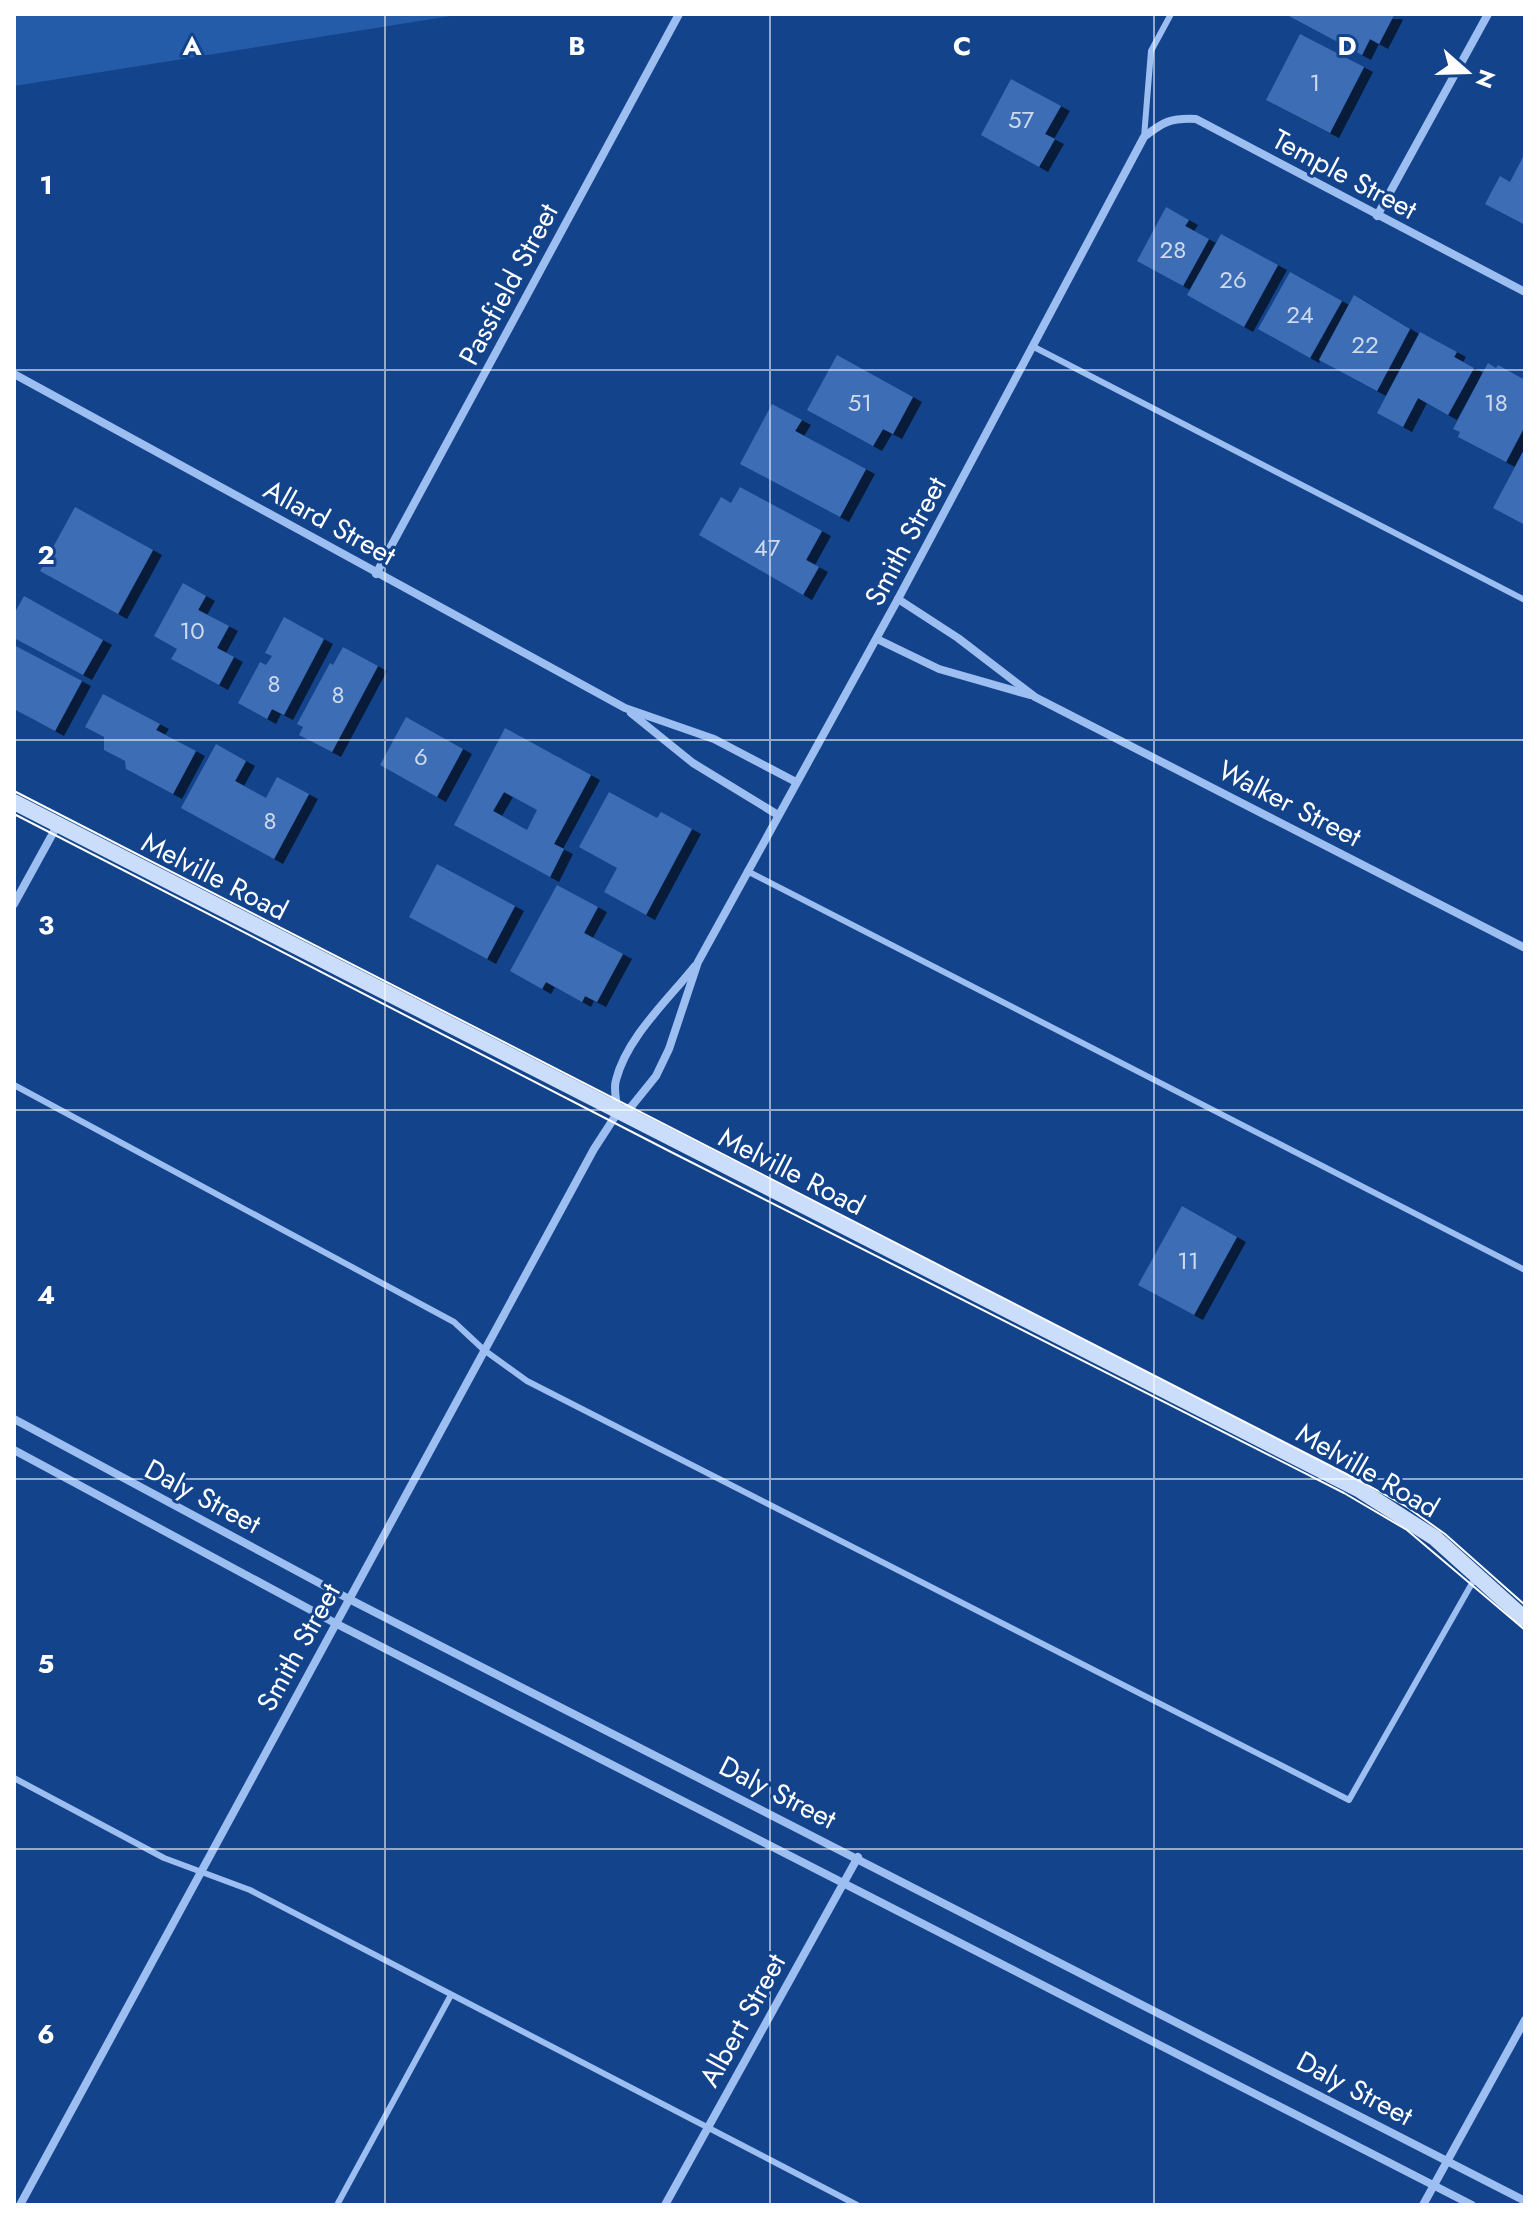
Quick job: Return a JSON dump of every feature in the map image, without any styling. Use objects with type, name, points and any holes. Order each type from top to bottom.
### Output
[{"type":"main road","name":"Melville Road","points":[[14,802],[1360,1490],[1435,1538],[1525,1619]]},
{"type":"street","name":"Passfield Street","points":[[376,574],[679,14]]},
{"type":"street","points":[[1377,216],[1488,14]]},
{"type":"street","name":"Temple Street","points":[[1144,137],[1174,118],[1196,119],[1525,292]]},
{"type":"street","name":"Smith Street","points":[[20,2205],[594,1149],[618,1112],[631,1107],[656,1076],[669,1049],[698,962],[877,639],[1144,137]]},
{"type":"street","name":"Allard Street","points":[[14,374],[625,708],[714,739],[796,782]]},
{"type":"street","name":"Walker Street","points":[[898,599],[958,638],[1035,697],[1525,948]]},
{"type":"street","name":"Walker Street","points":[[877,639],[939,669],[1035,697]]},
{"type":"street","name":"Allard Street","points":[[625,708],[693,763],[778,815]]},
{"type":"street","points":[[14,904],[58,824]]},
{"type":"street","name":"Smith Street","points":[[618,1112],[615,1082],[628,1053],[698,962]]},
{"type":"street","name":"Daly Street","points":[[14,1419],[349,1599],[1525,2201]]},
{"type":"street","name":"Daly Street","points":[[14,1450],[335,1623],[1472,2205]]},
{"type":"street","name":"Albert Street","points":[[665,2205],[858,1857]]},
{"type":"street","points":[[1423,2205],[1525,2020]]},
{"type":"lane","points":[[1144,137],[1151,51],[1171,14]]},
{"type":"lane","points":[[1034,347],[1525,600]]},
{"type":"lane","points":[[747,871],[1525,1270]]},
{"type":"lane","points":[[14,1085],[454,1322],[484,1350],[527,1381],[1349,1800],[1477,1575]]},
{"type":"lane","points":[[14,1778],[164,1858],[250,1890],[857,2205]]},
{"type":"lane","points":[[337,2205],[451,1995]]},
{"type":"shaded area","points":[[14,14],[463,14],[14,86]]},
{"type":"building","points":[[1285,14],[1394,15],[1379,44],[1370,39],[1362,55]]},
{"type":"building","points":[[1300,34],[1364,67],[1330,133],[1266,100]]},
{"type":"building","points":[[1011,79],[1061,106],[1045,134],[1055,139],[1039,167],[981,135]]},
{"type":"building","points":[[1525,153],[1525,225],[1485,204],[1500,176],[1510,182]]},
{"type":"building","points":[[1166,207],[1189,220],[1185,226],[1209,239],[1183,286],[1137,261]]},
{"type":"building","points":[[1221,234],[1278,265],[1244,327],[1187,295]]},
{"type":"building","points":[[1290,272],[1342,301],[1310,358],[1258,329]]},
{"type":"building","points":[[1354,295],[1410,329],[1377,391],[1319,360]]},
{"type":"building","points":[[1420,332],[1457,352],[1454,357],[1474,368],[1448,415],[1418,398],[1403,427],[1377,413]]},
{"type":"building","points":[[837,355],[913,397],[893,434],[883,429],[873,446],[807,410]]},
{"type":"building","points":[[1488,363],[1525,380],[1525,426],[1506,462],[1458,437],[1460,432],[1453,429]]},
{"type":"building","points":[[772,404],[802,420],[795,431],[866,469],[840,517],[740,464]]},
{"type":"building","points":[[1525,448],[1525,525],[1493,508]]},
{"type":"building","points":[[740,487],[822,531],[806,560],[819,567],[803,595],[699,535],[721,497],[731,503]]},
{"type":"building","points":[[75,507],[153,550],[118,614],[40,571]]},
{"type":"building","points":[[183,583],[206,596],[198,610],[229,626],[217,648],[234,657],[219,685],[171,659],[177,649],[154,636]]},
{"type":"building","points":[[24,596],[103,640],[83,675],[14,638],[14,614]]},
{"type":"building","points":[[284,617],[324,639],[284,715],[272,709],[267,719],[238,703],[260,662],[266,665],[272,656],[265,653]]},
{"type":"building","points":[[14,645],[82,681],[55,731],[14,709]]},
{"type":"building","points":[[343,647],[378,666],[332,752],[299,735],[303,727],[297,724],[330,663],[333,665]]},
{"type":"building","points":[[103,694],[160,724],[156,730],[196,751],[173,794],[126,769],[125,761],[104,750],[104,737],[85,727]]},
{"type":"building","points":[[406,717],[463,749],[437,797],[380,765]]},
{"type":"building","points":[[505,728],[591,775],[554,844],[564,849],[550,877],[454,825]],"holes":[[[504,792],[537,810],[527,830],[493,811]]]},
{"type":"building","points":[[216,744],[246,761],[235,781],[266,798],[277,777],[309,794],[274,859],[181,808]]},
{"type":"building","points":[[609,792],[657,818],[661,812],[692,829],[646,915],[604,892],[617,868],[579,847]]},
{"type":"building","points":[[437,864],[515,906],[487,959],[409,917]]},
{"type":"building","points":[[557,885],[598,907],[584,933],[623,954],[597,1002],[585,996],[582,1002],[546,982],[542,989],[510,971]]},
{"type":"building","points":[[1182,1206],[1237,1237],[1194,1315],[1138,1285]]},
{"type":"tram line","points":[[14,791],[1364,1483],[1407,1507],[1445,1534],[1525,1605]]},
{"type":"tram line","points":[[14,814],[1344,1493],[1407,1530],[1525,1630]]}]
